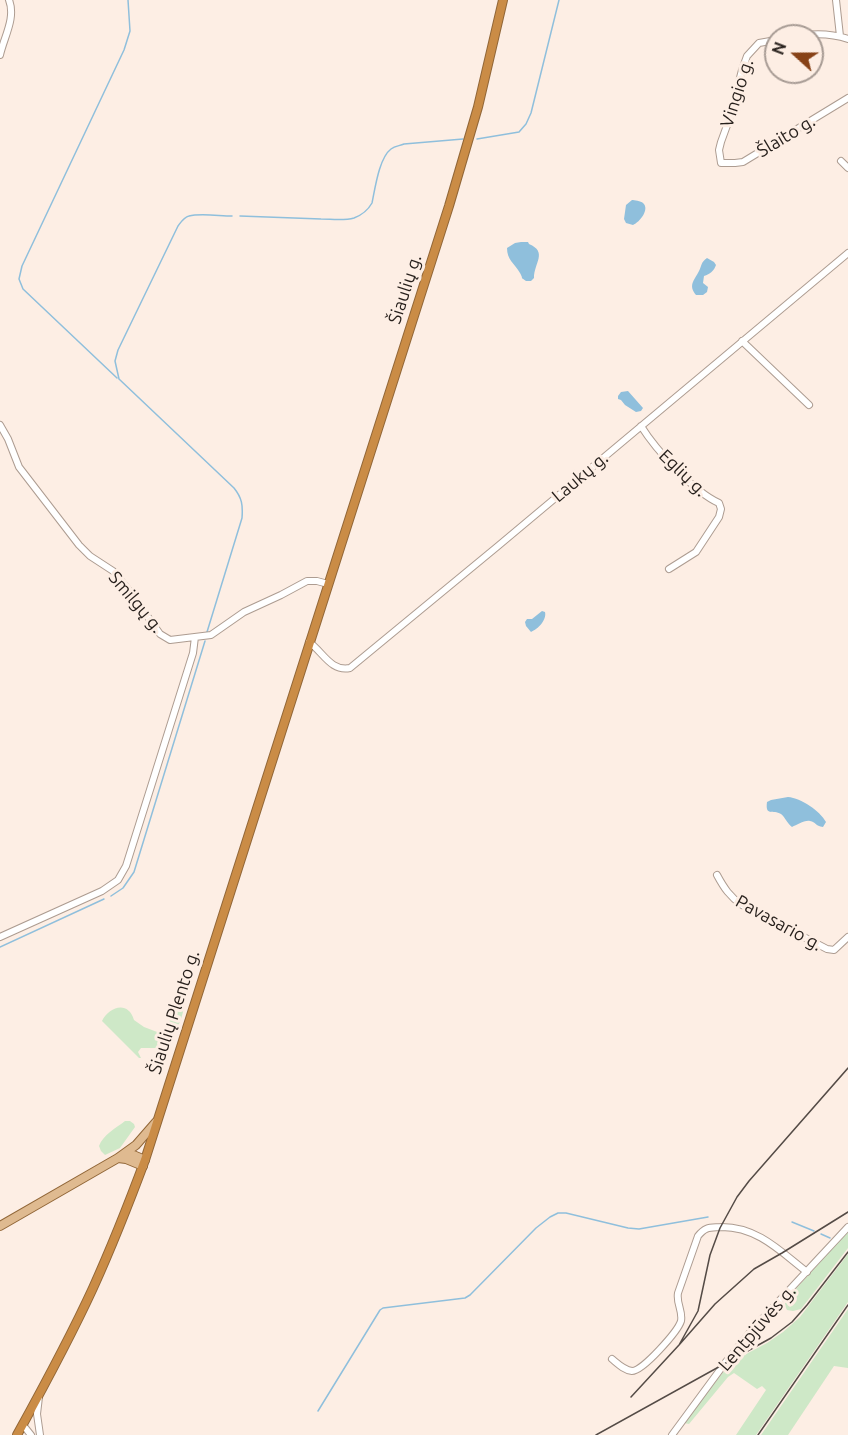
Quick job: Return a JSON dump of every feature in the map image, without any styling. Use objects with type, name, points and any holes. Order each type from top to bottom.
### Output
[{"type":"highway","name":"Šiaulių g.","points":[[328,584],[466,148],[488,68],[503,0]]},
{"type":"highway","name":"Šiaulių Plento g.","points":[[17,1435],[67,1343],[94,1286],[144,1163],[328,584]]},
{"type":"main road","points":[[0,1226],[121,1156],[157,1121]]},
{"type":"main road","points":[[121,1156],[144,1163]]},
{"type":"street","points":[[0,55],[11,19],[12,7],[9,0]]},
{"type":"street","points":[[836,0],[840,36]]},
{"type":"street","points":[[824,34],[848,39]]},
{"type":"street","name":"Vingio g.","points":[[721,163],[719,150],[742,70],[747,56],[759,43],[764,42]]},
{"type":"street","name":"Šlaito g.","points":[[721,163],[743,162],[848,98]]},
{"type":"street","points":[[841,162],[848,168]]},
{"type":"street","name":"Laukų g.","points":[[309,642],[331,664],[344,669],[350,668],[848,253]]},
{"type":"street","points":[[742,341],[809,405]]},
{"type":"street","name":"Smilgų g.","points":[[0,425],[19,467],[72,537],[90,556],[113,572],[160,634],[170,640],[211,635],[244,612],[307,581],[328,584]]},
{"type":"street","name":"Eglių g.","points":[[641,426],[649,439],[666,457],[700,492],[719,503],[721,509],[696,552],[669,569]]},
{"type":"street","points":[[0,937],[102,891],[117,880],[130,855],[193,653],[195,637]]},
{"type":"street","name":"Pavasario g.","points":[[717,875],[724,889],[742,905],[827,949],[834,950],[848,937]]},
{"type":"street","points":[[612,1359],[630,1371],[638,1370],[678,1327],[681,1319],[676,1299],[698,1236],[703,1230],[735,1227],[756,1234],[807,1272]]},
{"type":"street","name":"Lentpjūvės g.","points":[[672,1435],[752,1330],[848,1227]]},
{"type":"street","points":[[40,1393],[37,1414],[40,1435]]},
{"type":"street","points":[[23,1425],[32,1435]]},
{"type":"green space","points":[[180,1003],[184,1006],[181,1018],[169,1040],[161,1050],[141,1048],[138,1052],[141,1058],[102,1021],[109,1012],[123,1008],[144,1027],[165,1035],[168,1032],[171,1012]]},
{"type":"green space","points":[[125,1121],[130,1121],[135,1127],[120,1148],[105,1155],[99,1146],[103,1138]]},
{"type":"green space","points":[[848,1231],[848,1248],[815,1291],[801,1309],[787,1310],[785,1301]]},
{"type":"green space","points":[[848,1254],[848,1302],[756,1435],[736,1435],[766,1390],[762,1386],[757,1389],[734,1373],[728,1377],[689,1424],[684,1423],[731,1362],[767,1343],[800,1317]]},
{"type":"green space","points":[[848,1309],[848,1368],[834,1366],[788,1435],[761,1435]]},
{"type":"water","points":[[632,200],[642,202],[645,206],[645,212],[633,225],[626,223],[624,219],[626,205]]},
{"type":"water","points":[[521,242],[528,242],[539,254],[534,278],[531,281],[522,278],[508,256],[507,248]]},
{"type":"water","points":[[707,258],[716,265],[712,272],[704,276],[703,283],[708,287],[707,292],[703,295],[696,295],[692,288],[693,283]]},
{"type":"water","points":[[628,391],[643,408],[641,411],[636,412],[618,399],[621,392]]},
{"type":"water","points":[[542,611],[545,612],[543,621],[531,632],[525,622]]},
{"type":"water","points":[[788,797],[804,802],[815,810],[826,822],[823,827],[808,821],[792,827],[781,814],[767,810],[767,802]]},
{"type":"waterway","points":[[117,378],[23,289],[19,279],[22,266],[124,50],[130,31],[128,0]]},
{"type":"waterway","points":[[477,139],[519,132],[526,124],[531,113],[559,0]]},
{"type":"waterway","points":[[240,216],[338,220],[354,218],[369,208],[372,203],[383,159],[391,149],[404,144],[463,139]]},
{"type":"waterway","points":[[207,632],[242,518],[240,498],[234,488],[119,379],[115,361],[118,350],[181,221],[194,215],[232,216]]},
{"type":"waterway","points":[[111,896],[123,888],[134,872],[205,641]]},
{"type":"waterway","points":[[0,947],[104,899]]},
{"type":"waterway","points":[[318,1411],[380,1310],[465,1298],[536,1228],[558,1213],[639,1229],[708,1217]]},
{"type":"waterway","points":[[792,1222],[814,1231]]},
{"type":"waterway","points":[[821,1234],[830,1238]]},
{"type":"railway","points":[[679,1345],[698,1311],[710,1255],[720,1228],[737,1197],[848,1068]]},
{"type":"railway","points":[[631,1397],[715,1304],[754,1269],[848,1212]]},
{"type":"railway","points":[[596,1435],[771,1338],[792,1322],[848,1252]]},
{"type":"railway","points":[[758,1435],[848,1305]]}]
